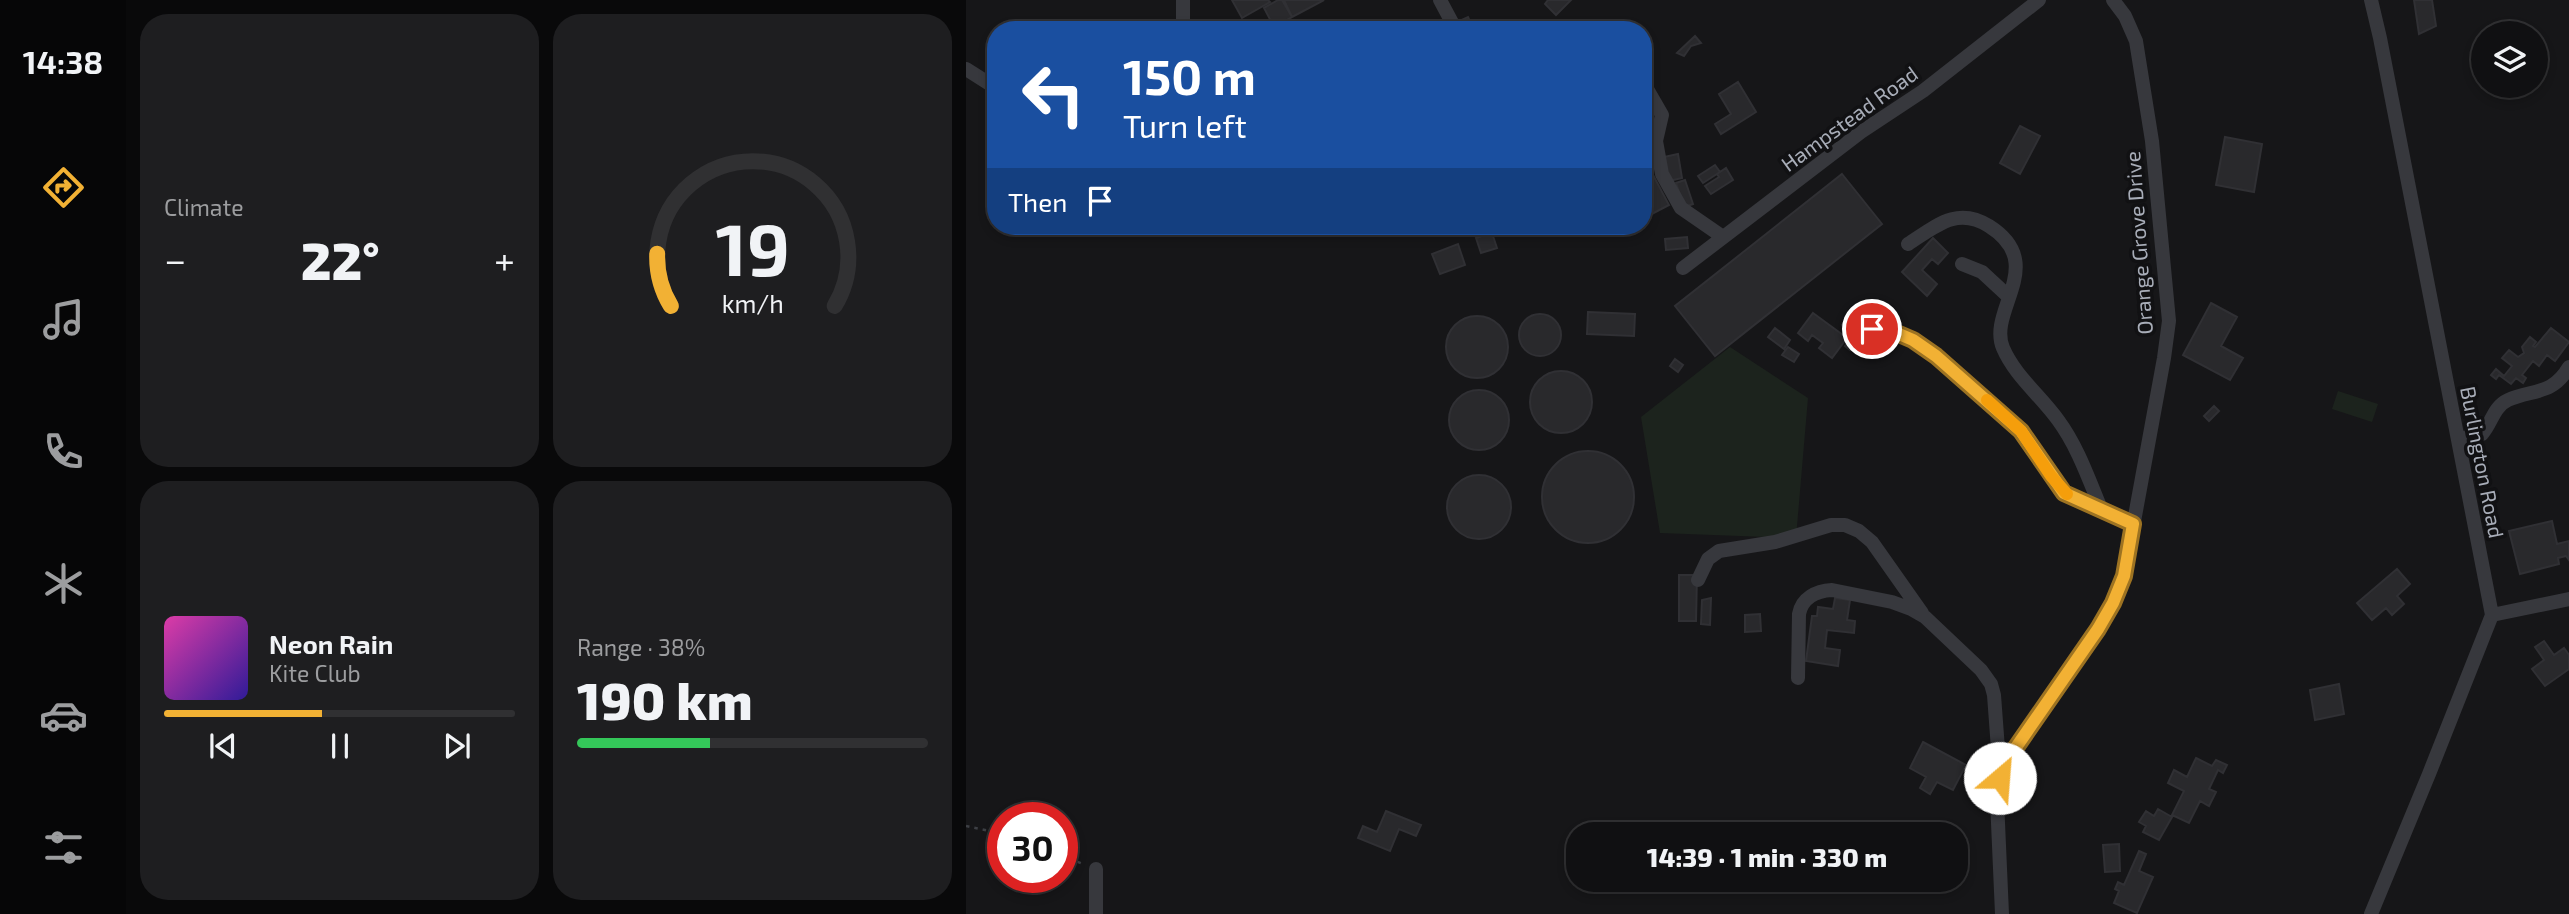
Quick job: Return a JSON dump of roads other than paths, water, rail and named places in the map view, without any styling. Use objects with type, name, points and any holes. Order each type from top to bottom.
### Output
[{"type":"street","points":[[1182,0],[1183,21]]},
{"type":"street","points":[[1440,0],[1451,21]]},
{"type":"street","name":"Hampstead Road","points":[[1682,268],[1861,132],[1923,90],[2039,0]]},
{"type":"street","name":"Orange Grove Drive","points":[[2003,914],[1997,800],[2000,778],[2010,756],[2098,629],[2124,576],[2169,321],[2152,141],[2136,41],[2125,16],[2113,0]]},
{"type":"street","name":"Burlington Road","points":[[2371,0],[2492,615]]},
{"type":"street","points":[[966,69],[987,82]]},
{"type":"street","points":[[1652,98],[1662,115],[1656,141],[1662,174],[1681,208],[1723,237]]},
{"type":"street","points":[[1908,244],[1943,222],[1964,216],[1977,219],[1994,229],[2008,244],[2015,259],[2016,277],[2001,330],[2001,343],[2021,377],[2056,416],[2068,435],[2102,511]]},
{"type":"street","points":[[1962,264],[1982,272],[2009,298]]},
{"type":"street","points":[[1872,329],[1899,334],[1936,356],[2021,431],[2064,493],[2133,524]]},
{"type":"street","points":[[2458,439],[2482,434],[2498,407],[2508,400],[2539,393],[2551,386],[2569,367]]},
{"type":"street","points":[[1698,580],[1707,559],[1719,551],[1775,542],[1831,525],[1845,525],[1859,531],[1872,542],[1925,617],[1981,670],[1991,684],[1997,723],[2000,778]]},
{"type":"street","points":[[1798,678],[1798,614],[1800,607],[1813,594],[1832,590],[1875,598],[1902,605],[1925,617]]},
{"type":"street","points":[[2371,914],[2492,615],[2569,599]]},
{"type":"street","points":[[1096,869],[1096,914]]}]
